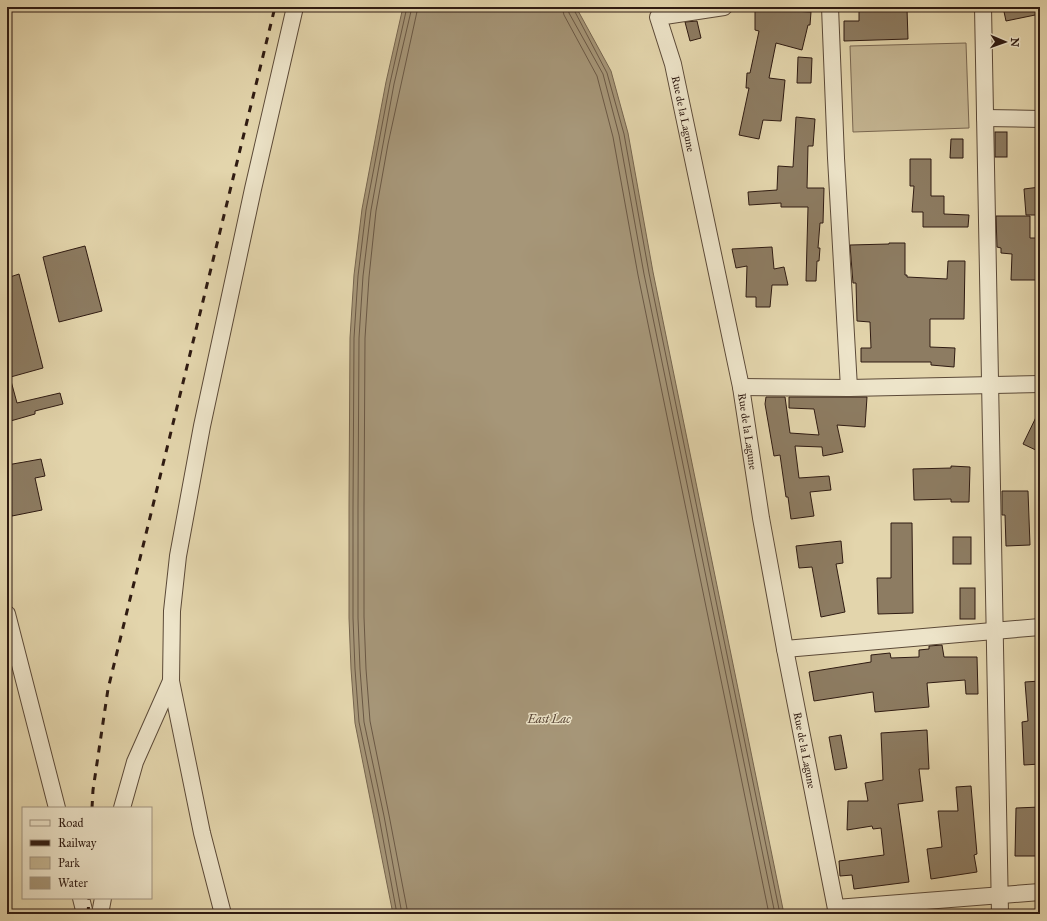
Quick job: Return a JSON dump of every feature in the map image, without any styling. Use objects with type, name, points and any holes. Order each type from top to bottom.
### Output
[{"type":"street","points":[[223,914],[202,833],[171,681],[172,611],[178,556],[201,433],[260,159],[295,7]]},
{"type":"street","name":"Rue de la Lagune","points":[[724,7],[657,12],[673,64],[741,387],[761,518],[785,649],[837,911]]},
{"type":"street","points":[[830,7],[836,158],[849,388]]},
{"type":"street","points":[[983,7],[1000,914]]},
{"type":"street","points":[[985,118],[1040,119]]},
{"type":"street","points":[[741,387],[849,388],[1040,384]]},
{"type":"street","points":[[7,614],[58,807]]},
{"type":"street","points":[[785,649],[1040,627]]},
{"type":"street","points":[[122,807],[135,762],[171,681]]},
{"type":"street","points":[[837,911],[1040,892]]},
{"type":"street","points":[[100,914],[103,899]]},
{"type":"green space","points":[[966,43],[969,128],[853,132],[850,46]]},
{"type":"water","name":"East Lac","points":[[403,7],[576,7],[611,71],[628,133],[653,272],[784,914],[393,914],[355,723],[349,618],[350,338],[354,275],[362,209],[386,82]]},
{"type":"building","points":[[859,7],[891,7],[891,10],[907,9],[908,39],[844,41],[844,21],[859,21]]},
{"type":"building","points":[[1003,7],[1040,7],[1040,14],[1006,21]]},
{"type":"building","points":[[755,9],[811,12],[810,25],[808,25],[802,50],[776,43],[769,78],[785,80],[781,121],[763,120],[759,139],[739,135],[749,88],[746,88],[747,73],[750,73],[759,31],[755,30]]},
{"type":"building","points":[[697,21],[701,38],[690,41],[685,22]]},
{"type":"building","points":[[798,57],[812,58],[811,83],[797,83]]},
{"type":"building","points":[[796,117],[815,119],[813,146],[808,146],[807,188],[824,188],[823,223],[820,223],[818,248],[820,248],[819,261],[817,261],[816,281],[806,281],[808,207],[781,207],[781,203],[749,205],[748,192],[777,190],[778,166],[793,167]]},
{"type":"building","points":[[995,132],[1007,132],[1007,157],[995,157]]},
{"type":"building","points":[[951,139],[963,139],[963,158],[950,158]]},
{"type":"building","points":[[910,159],[931,159],[931,196],[944,196],[944,214],[969,215],[968,227],[923,227],[923,212],[912,212],[914,186],[910,186]]},
{"type":"building","points":[[1040,187],[1040,215],[1026,215],[1024,189]]},
{"type":"building","points":[[996,216],[1030,216],[1030,238],[1040,238],[1040,280],[1011,280],[1012,254],[1001,253],[1001,248],[997,247]]},
{"type":"building","points":[[905,243],[905,275],[907,275],[907,277],[947,279],[948,261],[965,261],[964,319],[930,319],[930,347],[955,348],[954,367],[931,365],[931,362],[861,362],[861,348],[871,348],[870,322],[857,321],[856,283],[853,283],[850,245]]},
{"type":"building","points":[[85,246],[102,311],[59,322],[43,257]]},
{"type":"building","points":[[772,247],[774,269],[784,267],[788,285],[772,285],[770,307],[756,307],[756,297],[746,297],[747,266],[736,268],[732,249]]},
{"type":"building","points":[[19,274],[43,368],[7,378],[7,278]]},
{"type":"building","points":[[7,381],[11,381],[17,403],[60,393],[63,404],[35,411],[35,414],[7,422]]},
{"type":"building","points":[[766,397],[785,397],[790,433],[819,435],[814,409],[789,408],[789,397],[867,397],[865,427],[837,425],[843,452],[823,456],[822,447],[795,446],[799,478],[829,476],[831,490],[810,492],[814,516],[791,519],[788,497],[786,497],[780,455],[774,456],[765,404]]},
{"type":"building","points":[[1040,409],[1040,452],[1023,444]]},
{"type":"building","points":[[41,459],[45,476],[35,478],[42,510],[12,516],[7,494],[7,465]]},
{"type":"building","points":[[951,466],[970,467],[969,502],[951,502],[951,499],[914,500],[913,469],[951,468]]},
{"type":"building","points":[[1002,491],[1028,491],[1030,545],[1006,546],[1005,515],[1002,515]]},
{"type":"building","points":[[891,523],[912,523],[913,613],[878,614],[877,578],[891,578]]},
{"type":"building","points":[[953,537],[971,537],[971,564],[953,564]]},
{"type":"building","points":[[841,541],[843,563],[836,564],[845,612],[821,617],[812,567],[799,568],[796,546]]},
{"type":"building","points":[[960,588],[975,588],[975,619],[960,619]]},
{"type":"building","points":[[942,645],[944,657],[977,657],[978,694],[966,694],[965,680],[927,683],[929,707],[875,712],[873,692],[814,701],[809,672],[871,662],[871,655],[890,653],[891,658],[919,657],[919,650],[929,649],[929,646]]},
{"type":"building","points":[[1040,681],[1040,764],[1024,765],[1022,722],[1028,721],[1025,682]]},
{"type":"building","points":[[927,730],[929,769],[919,769],[923,801],[898,804],[909,882],[854,889],[852,875],[840,876],[839,861],[884,855],[881,828],[873,829],[872,826],[847,830],[848,801],[868,801],[865,783],[883,780],[881,733]]},
{"type":"building","points":[[841,735],[847,768],[835,770],[829,737]]},
{"type":"building","points":[[971,786],[977,854],[974,855],[977,872],[931,879],[927,849],[942,847],[938,811],[958,811],[956,787]]},
{"type":"building","points":[[1040,807],[1040,856],[1015,856],[1016,808]]},
{"type":"railway","points":[[92,807],[93,790],[108,689],[275,7]]},
{"type":"railway","points":[[88,914],[89,899]]}]
